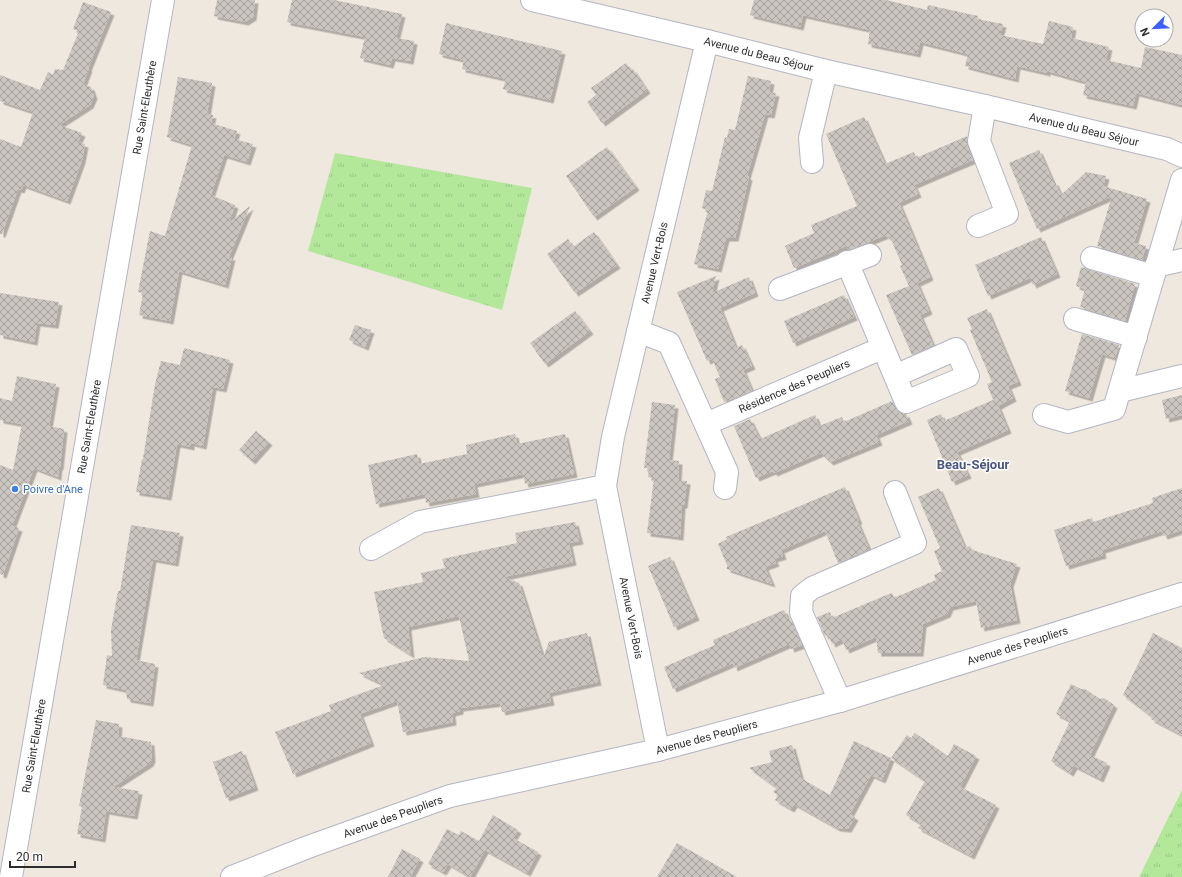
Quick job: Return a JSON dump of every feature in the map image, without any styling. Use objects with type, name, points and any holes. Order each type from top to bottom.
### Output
[{"type":"street","name":"Rue Saint-Eleuthère","points":[[15,874],[163,0]]},
{"type":"street","name":"Avenue du Beau Séjour","points":[[532,0],[708,41],[826,71],[985,106],[1167,149],[1182,156]]},
{"type":"street","name":"Avenue Vert-Bois","points":[[658,750],[605,486],[613,437],[708,41]]},
{"type":"street","points":[[812,162],[810,138],[826,71]]},
{"type":"street","points":[[978,226],[1008,214],[978,140],[985,106]]},
{"type":"street","points":[[1044,415],[1068,422],[1114,410],[1182,180]]},
{"type":"street","points":[[780,289],[847,262],[870,255]]},
{"type":"street","points":[[1092,258],[1155,271],[1182,260]]},
{"type":"street","points":[[847,262],[895,376]]},
{"type":"street","points":[[1075,319],[1136,337]]},
{"type":"street","points":[[638,331],[669,343],[727,472],[725,488]]},
{"type":"street","name":"Résidence des Peupliers","points":[[706,424],[882,348]]},
{"type":"street","points":[[1120,391],[1182,376]]},
{"type":"street","points":[[371,549],[420,522],[605,486]]},
{"type":"street","points":[[840,701],[801,612],[802,596],[812,588],[915,544],[895,492]]},
{"type":"street","name":"Avenue des Peupliers","points":[[232,877],[308,847],[450,796],[658,750],[840,701],[1182,594]]},
{"type":"green space","points":[[335,153],[532,188],[502,310],[308,251]]},
{"type":"green space","points":[[1182,790],[1182,877],[1139,877]]},
{"type":"building","points":[[217,0],[255,0],[253,17],[245,22],[214,16]]},
{"type":"building","points":[[292,0],[334,0],[402,14],[396,38],[414,41],[410,61],[392,58],[390,65],[360,58],[365,37],[287,22]]},
{"type":"building","points":[[754,0],[886,0],[927,10],[928,5],[978,16],[977,19],[1003,24],[1000,35],[1043,44],[1049,21],[1073,27],[1071,38],[1109,47],[1106,60],[1141,68],[1145,48],[1182,55],[1182,105],[1136,93],[1133,106],[1083,95],[1086,82],[1047,71],[1047,73],[1017,66],[1015,79],[965,66],[968,54],[920,42],[917,54],[868,44],[870,30],[803,15],[800,27],[750,15]]},
{"type":"building","points":[[83,2],[111,12],[83,84],[91,87],[94,96],[90,105],[59,125],[82,133],[78,142],[85,144],[82,160],[67,201],[23,185],[21,190],[18,189],[2,234],[0,234],[0,139],[21,147],[33,112],[0,101],[0,75],[40,90],[48,72],[53,75],[55,69],[63,70],[79,31],[73,29]]},
{"type":"building","points":[[446,23],[562,51],[550,100],[503,89],[506,79],[462,69],[464,60],[439,54]]},
{"type":"building","points":[[626,63],[631,70],[633,69],[647,90],[602,123],[587,102],[596,95],[591,88]]},
{"type":"building","points":[[748,76],[771,81],[769,92],[776,93],[771,115],[765,114],[747,176],[749,177],[735,238],[726,238],[718,269],[694,264],[708,210],[702,208],[706,190],[712,191],[725,137],[727,138],[729,129],[735,130]]},
{"type":"building","points":[[178,77],[212,83],[207,114],[213,115],[211,123],[237,131],[234,139],[253,144],[247,162],[224,155],[211,195],[235,205],[229,223],[250,206],[229,257],[232,257],[225,285],[179,271],[170,321],[139,315],[143,293],[138,292],[150,231],[165,236],[192,145],[167,137]]},
{"type":"building","points":[[864,117],[885,164],[914,152],[916,158],[967,136],[967,145],[973,160],[914,185],[918,194],[899,203],[930,277],[917,283],[929,311],[920,315],[933,345],[912,355],[886,295],[909,286],[890,237],[888,238],[886,235],[849,250],[846,246],[794,268],[785,246],[814,233],[811,225],[857,206],[826,134]]},
{"type":"building","points":[[607,147],[636,187],[594,217],[566,176]]},
{"type":"building","points":[[1039,150],[1053,182],[1055,182],[1061,195],[1086,172],[1106,176],[1103,186],[1147,199],[1134,243],[1146,246],[1142,260],[1097,246],[1112,196],[1037,229],[1009,163]]},
{"type":"building","points":[[594,232],[617,265],[575,293],[547,254],[568,239],[573,247]]},
{"type":"building","points":[[1041,237],[1057,274],[1033,285],[1030,278],[988,296],[975,265]]},
{"type":"building","points":[[1081,267],[1135,284],[1125,321],[1080,307],[1085,289],[1076,286]]},
{"type":"building","points":[[716,276],[712,293],[749,277],[755,293],[720,308],[736,348],[742,345],[752,366],[743,370],[752,391],[724,402],[715,379],[720,377],[712,359],[707,361],[677,292]]},
{"type":"building","points":[[0,293],[59,302],[55,325],[37,323],[34,342],[0,335]]},
{"type":"building","points":[[844,295],[854,317],[793,343],[784,321]]},
{"type":"building","points":[[987,309],[1018,382],[1008,386],[1013,398],[998,406],[1008,430],[957,452],[968,475],[952,482],[927,420],[941,414],[944,421],[993,400],[987,384],[992,382],[970,330],[972,329],[967,318]]},
{"type":"building","points":[[575,311],[590,331],[545,364],[530,343]]},
{"type":"building","points":[[355,325],[371,330],[365,347],[349,340]]},
{"type":"building","points":[[1082,334],[1119,345],[1115,358],[1102,354],[1089,398],[1065,391]]},
{"type":"building","points":[[184,348],[230,360],[223,389],[213,387],[203,446],[191,443],[191,447],[177,444],[168,497],[136,492],[155,384],[161,361],[180,365]]},
{"type":"building","points":[[17,376],[56,384],[49,426],[64,429],[58,477],[34,468],[12,526],[19,528],[3,575],[0,574],[0,465],[13,470],[22,424],[0,420],[0,398],[12,401]]},
{"type":"building","points":[[1182,395],[1182,415],[1166,419],[1162,400]]},
{"type":"building","points":[[892,401],[898,412],[906,414],[909,421],[876,435],[879,442],[830,462],[821,453],[774,473],[773,471],[756,478],[734,426],[750,419],[760,439],[815,415],[819,426],[842,417],[844,422]]},
{"type":"building","points":[[652,402],[675,405],[669,460],[679,461],[678,480],[687,481],[684,505],[682,505],[680,537],[647,533],[654,478],[648,477],[649,468],[644,468]]},
{"type":"building","points":[[256,431],[269,442],[252,461],[239,450]]},
{"type":"building","points":[[515,434],[517,444],[565,434],[574,474],[525,484],[523,474],[474,484],[476,494],[426,503],[425,494],[376,504],[368,465],[417,454],[419,464],[467,454],[466,445]]},
{"type":"building","points":[[845,487],[869,549],[838,563],[825,531],[781,550],[783,556],[774,559],[776,563],[765,567],[772,584],[727,569],[727,565],[718,544],[727,539],[726,537]]},
{"type":"building","points":[[939,488],[965,548],[970,546],[972,550],[1017,564],[1010,584],[1017,620],[981,628],[976,601],[950,607],[947,614],[923,624],[920,653],[878,653],[876,637],[846,650],[842,639],[832,644],[828,634],[825,636],[817,617],[830,612],[832,618],[892,593],[894,598],[936,580],[934,575],[942,571],[934,551],[940,548],[918,497]]},
{"type":"building","points":[[1182,488],[1182,530],[1164,536],[1162,531],[1102,550],[1103,555],[1066,566],[1054,530],[1092,518],[1093,522],[1153,503],[1152,498]]},
{"type":"building","points":[[575,522],[580,541],[569,543],[573,562],[504,577],[519,583],[543,658],[549,642],[587,633],[598,682],[549,693],[551,702],[502,712],[500,703],[460,708],[460,711],[452,713],[453,722],[403,732],[397,701],[360,714],[371,743],[293,774],[275,732],[331,711],[329,705],[384,685],[359,673],[424,657],[469,661],[459,616],[408,627],[411,655],[384,638],[374,592],[423,582],[421,573],[445,568],[442,559],[517,543],[515,533]]},
{"type":"building","points":[[131,525],[180,533],[175,563],[153,559],[136,660],[155,664],[150,703],[127,699],[126,690],[103,685],[107,655],[112,656],[111,630],[118,591],[120,591]]},
{"type":"building","points":[[670,557],[696,617],[674,627],[648,566]]},
{"type":"building","points":[[784,610],[802,645],[791,649],[789,644],[734,668],[733,663],[673,689],[664,667],[715,645],[713,640]]},
{"type":"building","points":[[1153,633],[1182,648],[1182,735],[1151,719],[1152,717],[1123,695]]},
{"type":"building","points":[[1071,684],[1081,689],[1085,689],[1100,699],[1104,698],[1114,705],[1090,755],[1107,763],[1100,779],[1074,766],[1070,773],[1051,761],[1070,721],[1056,714]]},
{"type":"building","points":[[96,720],[119,724],[118,736],[151,742],[152,759],[150,763],[113,787],[139,791],[134,816],[106,811],[102,839],[77,834],[82,807],[79,806]]},
{"type":"building","points":[[915,733],[948,756],[954,744],[976,756],[960,787],[996,805],[971,856],[918,828],[921,824],[906,815],[925,781],[891,758],[907,735],[911,738]]},
{"type":"building","points":[[854,741],[891,758],[882,780],[871,775],[850,814],[855,817],[848,829],[837,828],[794,804],[791,809],[775,800],[778,795],[773,792],[777,788],[749,768],[772,762],[769,751],[792,745],[801,778],[830,795]]},
{"type":"building","points":[[242,751],[255,787],[226,798],[213,762]]},
{"type":"building","points":[[493,815],[518,830],[513,838],[538,852],[527,873],[485,850],[470,877],[448,864],[443,872],[428,864],[447,829],[459,835],[461,831],[479,841]]},
{"type":"building","points":[[677,843],[737,877],[657,877]]},
{"type":"building","points":[[402,849],[420,859],[410,877],[388,877]]},
{"type":"place","name":"Poivre d'Ane","points":[[15,489]]},
{"type":"district","name":"Beau-Séjour","points":[[973,464]]}]
